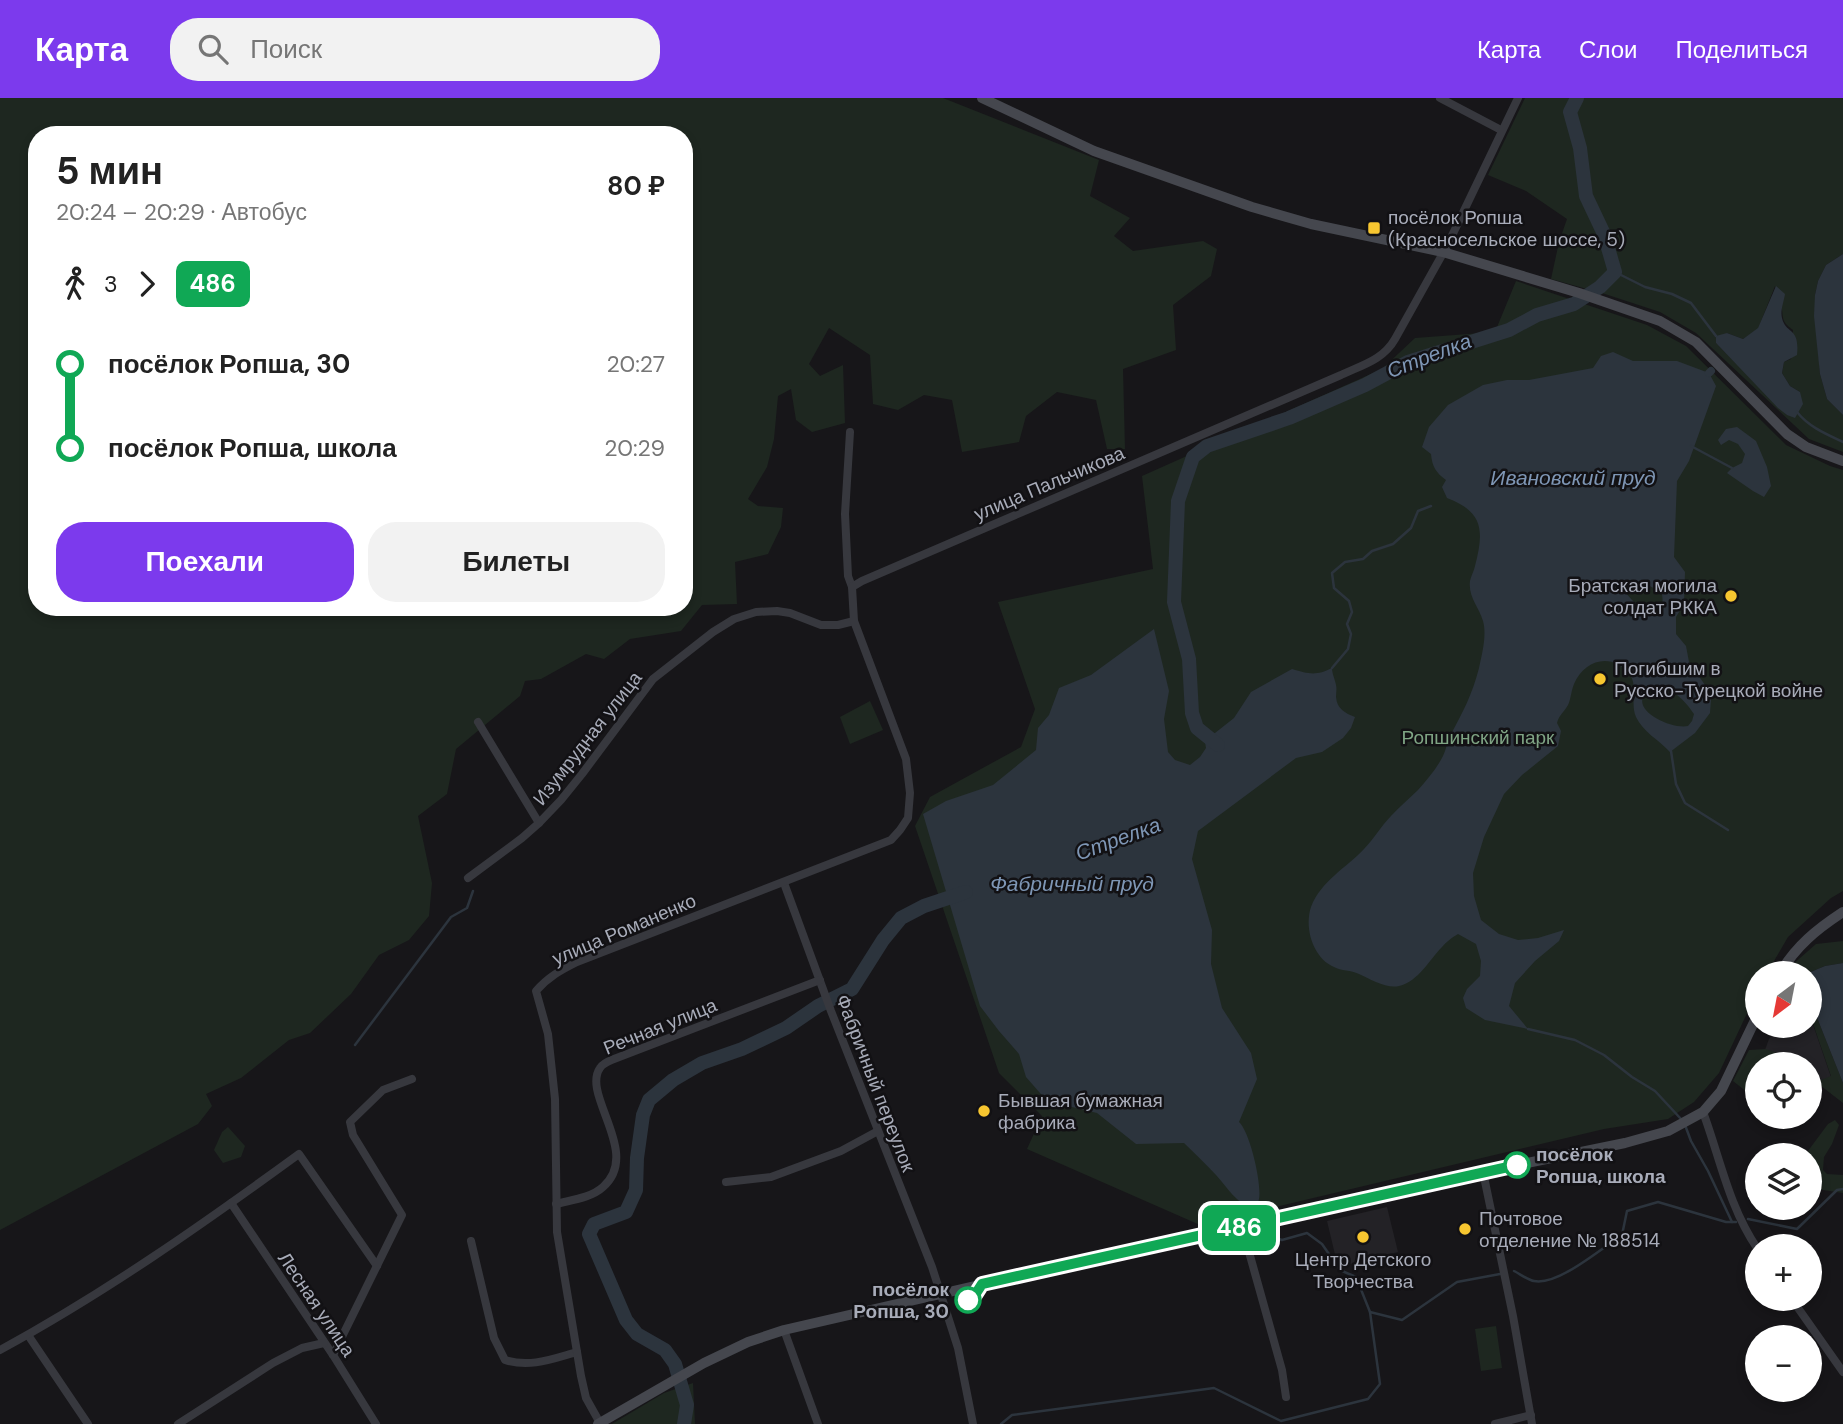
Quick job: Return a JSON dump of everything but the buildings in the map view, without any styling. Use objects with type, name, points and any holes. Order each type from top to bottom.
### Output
[{"type":"main road","points":[[982,98],[1094,150],[1252,207],[1311,225],[1443,252],[1579,293],[1660,321],[1696,342],[1787,434],[1805,447],[1843,461]]},
{"type":"main road","points":[[1787,961],[1818,929],[1843,912]]},
{"type":"main road","points":[[599,1424],[704,1363],[748,1342],[784,1330],[1483,1172],[1625,1143],[1668,1131],[1703,1112],[1721,1091],[1746,1038]]},
{"type":"street","points":[[1440,98],[1501,130]]},
{"type":"street","name":"улица Пальчикова","points":[[852,587],[1382,356],[1389,349],[1443,252],[1518,98]]},
{"type":"street","points":[[850,432],[845,514],[848,576],[852,587],[854,621]]},
{"type":"street","name":"Изумрудная улица","points":[[468,878],[539,823],[590,764],[653,679],[713,632],[734,619],[755,612],[790,613],[821,625],[854,621]]},
{"type":"street","name":"улица Романенко","points":[[599,1424],[586,1398],[557,1233],[555,1099],[548,1034],[536,991],[552,976],[577,962],[883,845],[900,831],[908,818],[910,793],[906,759],[854,621]]},
{"type":"street","points":[[478,722],[539,823]]},
{"type":"street","name":"Фабричный переулок","points":[[784,883],[831,1011],[932,1267],[958,1348],[973,1424]]},
{"type":"street","name":"Речная улица","points":[[556,1204],[593,1194],[602,1188],[615,1171],[615,1145],[597,1088],[601,1066],[821,984]]},
{"type":"street","points":[[333,1355],[402,1215],[353,1135],[350,1122],[383,1090],[412,1079]]},
{"type":"street","points":[[1703,1112],[1735,1208],[1748,1234]]},
{"type":"street","points":[[726,1182],[771,1177],[841,1152],[878,1131]]},
{"type":"street","points":[[0,1350],[118,1280],[299,1154],[377,1266]]},
{"type":"street","points":[[1483,1172],[1531,1420],[1515,1418],[1495,1424]]},
{"type":"street","name":"Лесная улица","points":[[232,1203],[376,1424]]},
{"type":"street","points":[[1242,1227],[1282,1370],[1286,1397]]},
{"type":"street","points":[[471,1241],[494,1338],[505,1360],[519,1365],[577,1353]]},
{"type":"street","points":[[1800,1311],[1843,1372]]},
{"type":"street","points":[[784,1330],[818,1424]]},
{"type":"street","points":[[28,1335],[88,1424]]},
{"type":"street","points":[[178,1424],[273,1363],[302,1348],[324,1343]]},
{"type":"shaded area","points":[[1818,1038],[1831,1077],[1822,1080],[1822,1052],[1772,1052],[1765,1050],[1769,1039]]},
{"type":"shaded area","name":"Центр Детского Творчества","points":[[1387,1207],[1398,1252],[1338,1267],[1327,1221]]},
{"type":"green space","points":[[0,98],[943,98],[1099,160],[1090,196],[1130,218],[1114,236],[1133,251],[1203,241],[1217,249],[1211,276],[1173,305],[1176,350],[1123,369],[1125,449],[1107,449],[1096,400],[1057,392],[1026,416],[1019,442],[962,452],[952,400],[924,395],[898,410],[873,404],[870,355],[829,328],[809,364],[820,376],[843,365],[845,423],[812,432],[796,420],[791,389],[778,396],[774,439],[767,467],[748,499],[758,506],[783,508],[781,527],[768,554],[735,562],[737,604],[702,605],[681,631],[630,639],[604,659],[586,654],[541,679],[525,681],[520,696],[456,749],[447,794],[418,816],[432,883],[429,916],[409,940],[379,955],[351,994],[310,1033],[289,1040],[241,1078],[206,1094],[212,1106],[198,1124],[0,1230]]},
{"type":"green space","points":[[1525,98],[1843,98],[1843,254],[1826,265],[1815,295],[1820,374],[1827,399],[1843,415],[1843,452],[1809,439],[1696,333],[1660,312],[1551,279],[1567,219],[1526,191],[1488,175]],"holes":[[[1775,286],[1784,321],[1793,330],[1791,359],[1784,362],[1782,373],[1790,386],[1800,392],[1787,415],[1716,343],[1727,333],[1743,339],[1758,329]]]},
{"type":"green space","name":"Ропшинский парк","points":[[1516,281],[1647,325],[1686,346],[1786,445],[1843,470],[1843,891],[1831,898],[1788,937],[1774,961],[1745,961],[1745,1018],[1719,1073],[1694,1102],[1668,1119],[1604,1129],[1200,1225],[1027,1149],[1042,1116],[999,1073],[915,826],[930,797],[1021,747],[1035,709],[998,602],[1153,569],[1142,476],[1382,369],[1415,338],[1495,332]]},
{"type":"green space","points":[[870,701],[883,730],[850,744],[840,717]]},
{"type":"green space","points":[[1843,941],[1843,963],[1822,967],[1822,961],[1797,961],[1816,944]]},
{"type":"green space","points":[[1822,1030],[1843,1083],[1843,1103],[1822,1087],[1822,1080],[1831,1076],[1818,1038],[1822,1038]]},
{"type":"green space","points":[[1766,1049],[1774,1052],[1748,1052]]},
{"type":"green space","points":[[1745,1058],[1745,1090],[1733,1081]]},
{"type":"green space","points":[[1835,1120],[1839,1125],[1824,1157],[1823,1170],[1827,1174],[1843,1175],[1843,1193],[1822,1190],[1822,1143],[1814,1143],[1828,1124]]},
{"type":"green space","points":[[228,1127],[245,1146],[241,1157],[223,1163],[214,1150],[222,1132]]},
{"type":"green space","points":[[1496,1326],[1502,1368],[1481,1371],[1475,1329]]},
{"type":"green space","points":[[693,1383],[695,1424],[612,1424],[664,1393]]},
{"type":"water","points":[[1843,254],[1843,415],[1827,399],[1820,374],[1814,316],[1818,281],[1826,265]]},
{"type":"water","points":[[1776,286],[1785,294],[1782,318],[1796,339],[1797,355],[1784,362],[1782,373],[1790,386],[1800,392],[1803,404],[1795,418],[1778,408],[1716,343],[1716,336],[1727,333],[1743,339],[1758,328]]},
{"type":"water","name":"Ивановский пруд","points":[[1613,352],[1633,361],[1677,361],[1709,373],[1716,386],[1689,461],[1677,481],[1674,557],[1685,572],[1684,604],[1676,617],[1676,634],[1686,646],[1689,662],[1705,685],[1711,699],[1710,713],[1695,733],[1670,752],[1647,732],[1636,717],[1630,675],[1615,663],[1607,661],[1591,664],[1579,676],[1568,705],[1558,720],[1561,731],[1558,746],[1522,775],[1504,794],[1484,837],[1473,873],[1474,896],[1481,920],[1499,934],[1518,940],[1538,938],[1564,930],[1559,941],[1535,961],[1515,983],[1509,1006],[1528,1029],[1485,1020],[1466,1008],[1463,998],[1467,989],[1480,976],[1481,961],[1476,944],[1458,934],[1444,945],[1412,980],[1399,986],[1389,986],[1327,963],[1312,941],[1309,915],[1321,890],[1364,849],[1435,769],[1467,703],[1479,668],[1484,644],[1484,626],[1472,597],[1470,581],[1475,568],[1480,533],[1474,516],[1447,498],[1442,487],[1446,480],[1435,469],[1431,454],[1422,447],[1429,427],[1448,405],[1483,385],[1593,368],[1601,356]],"holes":[[[1629,581],[1646,584],[1662,594],[1659,610],[1648,614],[1632,600],[1618,584]],[[1654,688],[1672,692],[1686,703],[1694,714],[1688,726],[1669,724],[1651,715],[1642,701],[1645,694]]]},
{"type":"water","points":[[1737,427],[1756,441],[1767,467],[1771,486],[1764,497],[1727,473],[1742,463],[1745,454],[1738,444],[1729,440],[1721,445],[1718,440],[1726,429]]},
{"type":"water","name":"Фабричный пруд","points":[[1154,629],[1169,691],[1164,719],[1168,752],[1175,760],[1190,765],[1206,748],[1204,735],[1215,733],[1234,718],[1251,692],[1292,669],[1312,673],[1332,668],[1338,705],[1355,717],[1343,738],[1322,752],[1296,758],[1198,831],[1192,859],[1212,930],[1211,964],[1222,1008],[1251,1053],[1257,1079],[1239,1122],[1247,1136],[1257,1171],[1259,1199],[1253,1209],[1237,1199],[1184,1143],[1136,1144],[1097,1113],[1047,1101],[1026,1077],[1019,1054],[980,1006],[923,814],[946,801],[993,785],[1036,750],[1038,728],[1049,715],[1059,688],[1091,675]]},
{"type":"water","points":[[1843,963],[1843,1083],[1822,1030],[1822,967]]},
{"type":"waterway","name":"Стрелка","points":[[1218,745],[1197,728],[1192,713],[1189,659],[1174,602],[1178,501],[1193,457],[1207,446],[1289,418],[1365,385],[1408,362],[1509,330],[1537,315],[1574,304],[1600,287],[1615,272],[1604,234],[1586,196],[1580,148],[1570,112],[1577,98]]},
{"type":"waterway","points":[[1615,272],[1645,287],[1672,294],[1691,303],[1716,336]]},
{"type":"waterway","points":[[1797,412],[1812,426],[1843,442]]},
{"type":"waterway","points":[[1691,446],[1732,468]]},
{"type":"waterway","points":[[1332,668],[1348,649],[1351,634],[1347,624],[1352,612],[1349,601],[1334,588],[1332,573],[1345,562],[1363,559],[1372,551],[1393,544],[1411,528],[1418,511],[1431,506]]},
{"type":"waterway","points":[[1671,751],[1676,784],[1685,803],[1728,830]]},
{"type":"waterway","points":[[355,1045],[451,917],[467,908],[473,891]]},
{"type":"waterway","name":"Стрелка","points":[[684,1424],[687,1405],[675,1364],[665,1350],[637,1334],[626,1320],[589,1234],[594,1224],[626,1212],[636,1190],[643,1115],[649,1100],[673,1080],[702,1063],[742,1049],[786,1028],[818,1006],[852,989],[883,940],[901,918],[924,906],[966,892]]},
{"type":"waterway","points":[[1528,1029],[1575,1040],[1604,1055],[1655,1091],[1681,1119]]},
{"type":"waterway","points":[[1685,1125],[1732,1222]]},
{"type":"waterway","points":[[1822,1205],[1837,1190],[1843,1189]]},
{"type":"waterway","points":[[1514,1271],[1534,1281],[1555,1278],[1592,1257],[1622,1235],[1627,1211],[1658,1202],[1726,1222],[1736,1222]]},
{"type":"waterway","points":[[1253,1209],[1258,1217]]},
{"type":"waterway","points":[[1753,1220],[1797,1229],[1806,1220]]},
{"type":"waterway","points":[[1261,1231],[1282,1240],[1307,1233],[1322,1244],[1340,1270],[1356,1277],[1370,1312]]},
{"type":"waterway","points":[[1001,1424],[1012,1415],[1214,1388],[1281,1421],[1368,1399],[1380,1384],[1370,1312],[1402,1320],[1457,1282],[1500,1274]]},
{"type":"bus line","name":"486","points":[[968,1300],[973,1298],[982,1284],[1517,1165]]},
{"type":"place","name":"посёлок Ропша (Красносельское шоссе, 5)","points":[[1374,228]]},
{"type":"place","name":"Братская могила солдат РККА","points":[[1731,596]]},
{"type":"place","name":"Погибшим в Русско-Турецкой войне","points":[[1600,679]]},
{"type":"place","name":"Бывшая бумажная фабрика","points":[[984,1111]]},
{"type":"place","name":"посёлок Ропша, школа","points":[[1517,1165]]},
{"type":"place","name":"Почтовое отделение № 188514","points":[[1465,1229]]},
{"type":"place","name":"Центр Детского Творчества","points":[[1363,1237]]},
{"type":"place","name":"посёлок Ропша, 30","points":[[968,1300]]}]
